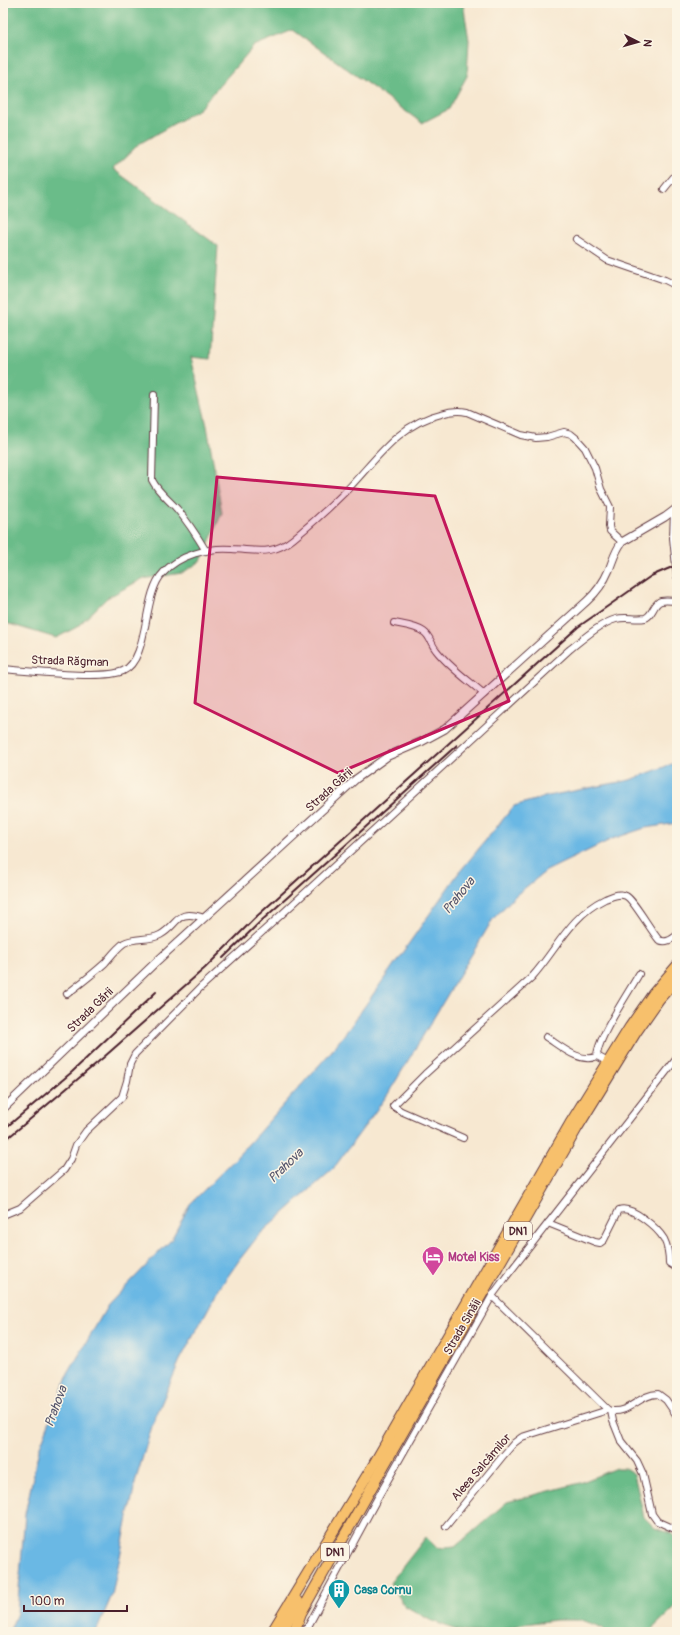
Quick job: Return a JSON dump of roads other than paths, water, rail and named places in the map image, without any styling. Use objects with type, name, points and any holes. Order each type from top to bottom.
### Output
[{"type":"highway","name":"DN1","points":[[272,1632],[337,1527],[545,1165],[645,1005],[676,970]]},
{"type":"highway","name":"DN1","points":[[294,1632],[301,1613],[376,1479],[573,1135],[636,1032],[660,999],[676,970]]},
{"type":"highway","name":"DN1","points":[[282,1632],[328,1547],[337,1527]]},
{"type":"street","points":[[664,188],[677,173]]},
{"type":"street","points":[[576,239],[607,260],[665,280],[677,286]]},
{"type":"street","points":[[154,395],[152,480],[155,487],[176,508],[192,528],[206,551]]},
{"type":"street","name":"Strada Răgman","points":[[3,669],[97,674],[123,671],[135,661],[155,584],[162,573],[171,566],[214,549],[232,549],[258,552],[270,551],[283,546],[293,539],[344,493],[398,434],[415,423],[435,415],[458,410],[467,412],[521,435],[536,438],[547,437],[564,432],[571,434],[576,438],[585,448],[595,468],[601,489],[610,506],[610,531],[622,542]]},
{"type":"street","points":[[622,542],[676,509]]},
{"type":"street","points":[[676,509],[673,538],[677,576]]},
{"type":"street","name":"Strada Gării","points":[[3,1109],[204,918],[356,779],[388,756],[423,741],[444,729],[594,595],[605,579],[617,548],[622,542]]},
{"type":"street","points":[[3,1215],[20,1208],[64,1170],[71,1159],[76,1144],[86,1131],[122,1097],[128,1081],[130,1064],[135,1054],[200,988],[569,650],[605,624],[621,618],[646,618],[650,615],[658,602],[662,600],[677,601]]},
{"type":"street","points":[[394,623],[416,628],[424,632],[436,650],[484,694]]},
{"type":"street","points":[[463,1138],[401,1112],[393,1106],[409,1089],[532,977],[546,961],[569,927],[585,911],[613,896],[621,894],[629,898],[659,940],[664,942],[669,941],[677,935]]},
{"type":"street","points":[[67,994],[104,964],[125,943],[132,940],[150,939],[159,936],[178,918],[191,915],[204,918]]},
{"type":"street","points":[[597,1056],[599,1046],[619,1007],[639,974]]},
{"type":"street","points":[[546,1037],[578,1056],[586,1058],[597,1056],[608,1062]]},
{"type":"street","name":"Strada Sinăii","points":[[305,1632],[381,1492],[492,1296],[677,1058]]},
{"type":"street","points":[[548,1223],[600,1243],[604,1240],[619,1210],[626,1209],[641,1217],[658,1230],[668,1249],[669,1263],[677,1268]]},
{"type":"street","points":[[492,1296],[610,1411],[621,1441],[637,1461],[643,1474],[652,1514],[657,1521],[677,1530]]},
{"type":"street","name":"Aleea Salcâmilor","points":[[446,1526],[502,1457],[514,1443],[522,1437],[610,1411],[622,1411],[652,1394],[658,1394],[666,1400],[677,1416]]},
{"type":"water","name":"Prahova","points":[[677,762],[677,823],[645,828],[612,839],[546,871],[516,895],[493,919],[388,1094],[333,1169],[259,1235],[219,1289],[180,1360],[153,1423],[136,1479],[112,1595],[96,1632],[9,1632],[17,1613],[25,1514],[39,1449],[68,1374],[108,1305],[171,1240],[190,1204],[234,1160],[330,1053],[457,875],[514,806],[548,796],[630,780]]},
{"type":"railway","points":[[3,1142],[104,1057],[205,968],[256,917],[578,627],[651,576],[677,565]]},
{"type":"railway","points":[[223,958],[260,922],[457,745]]},
{"type":"railway","points":[[3,1130],[72,1072],[156,992]]},
{"type":"place","name":"Motel Kiss","points":[[433,1276]]},
{"type":"place","name":"Casa Cornu","points":[[339,1610]]}]
